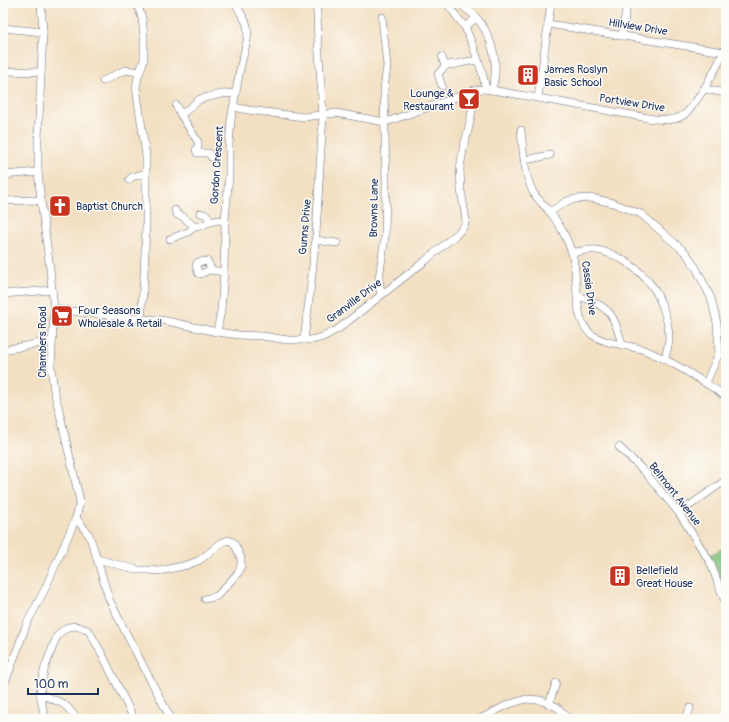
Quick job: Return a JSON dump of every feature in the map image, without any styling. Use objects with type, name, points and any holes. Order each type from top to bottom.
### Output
[{"type":"street","name":"Chambers Road","points":[[3,688],[27,622],[45,589],[76,518],[80,501],[54,391],[51,366],[54,309],[38,172],[43,32],[41,3]]},
{"type":"street","points":[[137,3],[142,18],[144,60],[139,72],[136,86],[145,150],[146,173],[146,225],[141,319]]},
{"type":"street","name":"Gordon Crescent","points":[[217,332],[222,310],[229,145],[236,93],[248,30],[246,22],[235,3]]},
{"type":"street","name":"Gunns Drive","points":[[304,340],[315,240],[323,114],[316,3]]},
{"type":"street","points":[[447,3],[465,27],[477,55],[477,61],[483,72],[489,90]]},
{"type":"street","points":[[460,3],[476,18],[488,34],[494,57],[495,74],[489,90]]},
{"type":"street","points":[[538,98],[551,3]]},
{"type":"street","points":[[622,36],[627,3]]},
{"type":"street","name":"Browns Lane","points":[[381,295],[379,278],[385,237],[386,183],[384,89],[387,66],[382,17]]},
{"type":"street","points":[[465,27],[476,18]]},
{"type":"street","name":"Hillview Drive","points":[[548,24],[725,50]]},
{"type":"street","points":[[3,28],[43,32]]},
{"type":"street","name":"Portview Drive","points":[[474,90],[489,90],[654,119],[673,119],[682,116],[689,110],[704,89],[725,50]]},
{"type":"street","points":[[442,57],[445,66]]},
{"type":"street","points":[[442,86],[438,74],[445,66],[470,60],[477,61]]},
{"type":"street","points":[[103,81],[125,70],[139,72]]},
{"type":"street","points":[[3,71],[41,72]]},
{"type":"street","points":[[704,89],[726,93]]},
{"type":"street","points":[[234,107],[304,117],[336,113],[385,122],[474,90]]},
{"type":"street","name":"Granville Drive","points":[[54,309],[162,320],[217,332],[239,335],[262,336],[288,340],[311,340],[323,337],[338,329],[425,261],[458,233],[464,226],[466,220],[461,190],[460,169],[472,110],[474,90]]},
{"type":"street","points":[[181,115],[200,100],[222,94],[236,93]]},
{"type":"street","points":[[176,105],[198,142],[198,147],[196,150],[197,153],[209,153],[211,157]]},
{"type":"street","name":"Cassia Drive","points":[[521,130],[528,181],[534,193],[560,225],[572,252],[575,266],[578,306],[585,328],[602,340],[643,350],[665,359],[706,383],[726,397]]},
{"type":"street","points":[[525,160],[550,155]]},
{"type":"street","points":[[3,175],[38,172]]},
{"type":"street","points":[[129,180],[132,177],[146,173]]},
{"type":"street","points":[[550,212],[575,199],[591,198],[613,203],[641,214],[686,253],[696,268],[711,298],[718,323],[718,353],[706,383]]},
{"type":"street","points":[[3,202],[33,200],[41,201]]},
{"type":"street","points":[[175,210],[177,215],[182,216],[195,227]]},
{"type":"street","points":[[200,213],[207,215],[210,222]]},
{"type":"street","points":[[170,239],[188,232],[195,227],[210,222],[219,220],[225,221]]},
{"type":"street","points":[[315,240],[337,243]]},
{"type":"street","points":[[572,252],[595,250],[615,256],[634,268],[649,282],[659,299],[667,321],[669,339],[665,359]]},
{"type":"street","points":[[210,270],[224,272]]},
{"type":"street","points":[[3,294],[52,290]]},
{"type":"street","points":[[578,296],[603,306],[612,315],[618,327],[622,345]]},
{"type":"street","points":[[3,350],[52,341]]},
{"type":"street","name":"Belmont Avenue","points":[[620,447],[644,471],[679,513],[710,562],[726,604]]},
{"type":"street","points":[[679,513],[726,480]]},
{"type":"street","points":[[76,518],[89,535],[109,599],[171,719]]},
{"type":"street","points":[[97,559],[138,570],[160,571],[187,565],[200,560],[221,543],[228,540],[233,542],[240,558],[241,566],[238,573],[217,596],[204,599]]},
{"type":"street","points":[[45,719],[40,694],[45,667],[57,636],[68,627],[76,626],[89,631],[134,719]]},
{"type":"street","points":[[549,704],[556,682]]},
{"type":"street","points":[[40,694],[62,703],[77,719]]},
{"type":"street","points":[[480,719],[507,705],[526,699],[540,700],[557,707],[569,719]]},
{"type":"street","points":[[686,719],[690,708]]},
{"type":"green space","points":[[726,547],[726,590],[710,555]]},
{"type":"place","name":"James Roslyn Basic School","points":[[528,75]]},
{"type":"place","name":"Lounge & Restaurant","points":[[469,99]]},
{"type":"place","name":"Baptist Church","points":[[60,206]]},
{"type":"place","name":"Four Seasons Wholesale & Retail","points":[[62,316]]},
{"type":"place","name":"Bellefield Great House","points":[[620,576]]}]
